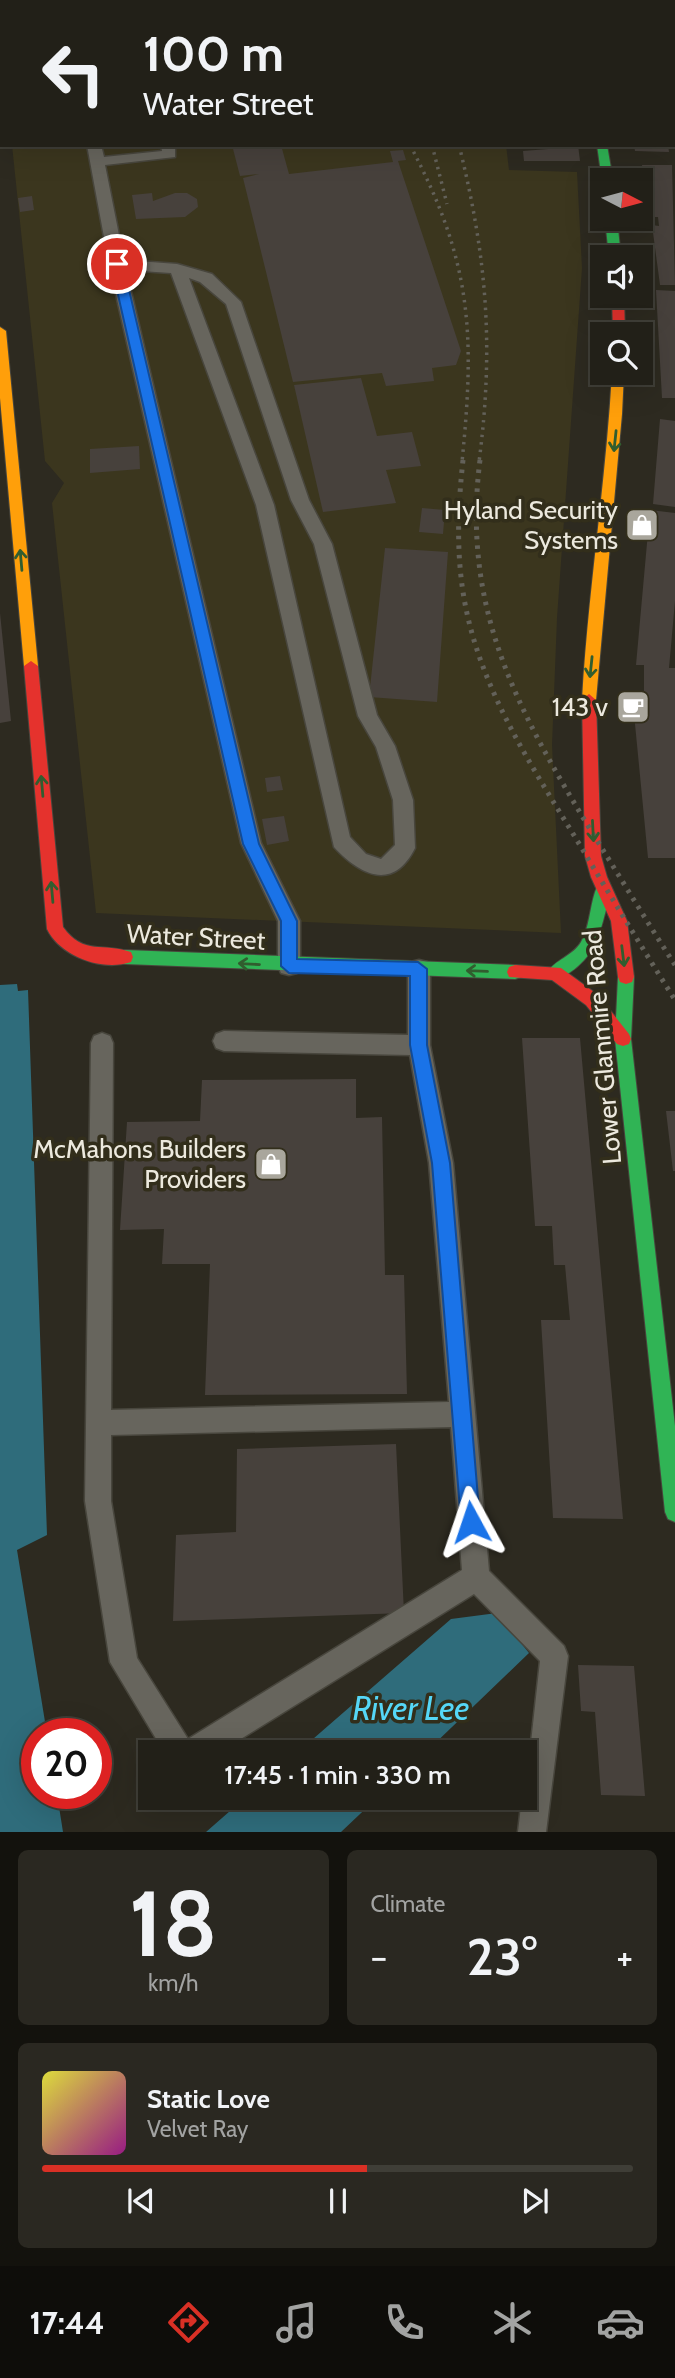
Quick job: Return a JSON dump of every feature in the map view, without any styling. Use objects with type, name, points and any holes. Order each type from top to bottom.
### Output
[{"type":"highway","points":[[602,147],[606,168]]},
{"type":"highway","name":"Water Street","points":[[0,331],[55,929],[72,951],[93,956],[289,966],[555,973]]},
{"type":"highway","name":"Lower Glanmire Road","points":[[618,385],[617,415],[589,685],[589,769],[594,862],[603,892],[614,908],[623,950],[629,1007],[623,1039],[675,1512]]},
{"type":"highway","points":[[603,892],[596,907],[595,939],[588,952],[555,973],[592,1000],[623,1039]]},
{"type":"lane","points":[[168,147],[170,154],[95,154],[117,264],[251,844],[289,921],[289,966]]},
{"type":"lane","points":[[117,264],[177,270],[206,278],[233,302],[300,500],[323,544],[368,716],[385,746],[403,800],[405,848],[384,869],[359,860],[341,841],[265,505],[177,270]]},
{"type":"lane","points":[[418,969],[419,1045],[441,1163],[460,1414],[476,1577],[554,1656],[532,1832]]},
{"type":"lane","points":[[224,1041],[419,1045]]},
{"type":"lane","points":[[102,1043],[98,1501],[124,1662],[173,1740]]},
{"type":"lane","points":[[99,1423],[460,1414]]},
{"type":"lane","points":[[213,1740],[476,1577]]},
{"type":"shaded area","points":[[12,147],[506,147],[509,170],[577,172],[582,268],[557,618],[552,745],[561,933],[96,913],[52,503],[64,483],[45,461]]},
{"type":"water","points":[[17,984],[18,991],[28,990],[47,1535],[17,1550],[44,1718],[21,1718],[21,1809],[59,1809],[63,1832],[0,1832],[0,985]]},
{"type":"water","name":"River Lee","points":[[497,1613],[529,1653],[438,1740],[312,1740],[451,1619]]},
{"type":"water","name":"River Lee","points":[[231,1810],[364,1810],[341,1832],[206,1832]]},
{"type":"building","points":[[233,147],[282,147],[289,174],[393,162],[390,151],[403,150],[406,160],[398,161],[461,351],[456,365],[432,368],[434,381],[386,386],[382,373],[293,382],[243,178],[259,174],[240,176]]},
{"type":"building","points":[[578,147],[580,161],[524,161],[523,151]]},
{"type":"building","points":[[634,147],[668,147],[669,152],[635,151]]},
{"type":"building","points":[[642,165],[672,165],[675,285],[660,285],[653,231],[653,225],[659,226],[658,217],[653,217],[653,168],[642,168]]},
{"type":"building","points":[[152,193],[153,201],[175,193],[187,193],[197,199],[198,207],[185,217],[136,219],[132,195]]},
{"type":"building","points":[[32,196],[34,210],[20,212],[18,198]]},
{"type":"building","points":[[656,290],[675,291],[675,398],[662,398]]},
{"type":"building","points":[[361,378],[377,436],[412,432],[421,466],[386,470],[396,503],[323,512],[294,385]]},
{"type":"building","points":[[660,419],[675,421],[675,507],[653,504]]},
{"type":"building","points":[[139,446],[140,469],[90,473],[90,449]]},
{"type":"building","points":[[422,508],[445,510],[443,534],[419,532]]},
{"type":"building","points":[[650,510],[675,513],[675,601],[669,668],[675,668],[675,858],[648,858],[635,724],[635,695],[644,696],[644,665],[636,665]]},
{"type":"building","points":[[385,548],[448,552],[437,702],[369,697]]},
{"type":"building","points":[[0,613],[11,721],[0,723]]},
{"type":"building","points":[[280,776],[283,790],[267,792],[265,778]]},
{"type":"building","points":[[284,816],[289,841],[267,845],[262,819]]},
{"type":"building","points":[[522,1038],[580,1038],[623,1519],[553,1518],[541,1320],[570,1320],[565,1265],[554,1265],[552,1226],[535,1226]]},
{"type":"building","points":[[356,1079],[356,1118],[382,1117],[385,1275],[404,1275],[407,1394],[205,1395],[210,1264],[162,1264],[164,1229],[120,1230],[127,1122],[200,1121],[202,1080]]},
{"type":"building","points":[[666,1111],[675,1111],[675,1171],[673,1171]]},
{"type":"building","points":[[396,1444],[404,1613],[173,1621],[176,1535],[236,1532],[237,1449]]},
{"type":"building","points":[[578,1665],[634,1666],[645,1796],[601,1795],[595,1712],[581,1711]]},
{"type":"railway","points":[[411,147],[446,226],[464,299],[468,374],[462,462]]},
{"type":"railway","points":[[433,147],[447,204]]},
{"type":"railway","points":[[459,147],[476,226],[485,303],[486,380],[479,462]]},
{"type":"railway","points":[[463,460],[459,512],[460,564],[464,598],[481,662],[524,752],[675,1000]]},
{"type":"railway","points":[[480,460],[476,514],[479,564],[501,657],[541,745],[675,965]]},
{"type":"traffic: fast","points":[[602,147],[606,168]]},
{"type":"traffic: fast","points":[[612,231],[614,245]]},
{"type":"traffic: fast","points":[[555,973],[570,964],[587,947],[603,892]]},
{"type":"traffic: fast","points":[[125,957],[515,972]]},
{"type":"traffic: fast","points":[[626,977],[623,1039],[675,1512]]},
{"type":"traffic: slow","points":[[0,331],[31,666]]},
{"type":"traffic: slow","points":[[589,700],[617,385]]},
{"type":"traffic: jam","points":[[618,308],[619,322]]},
{"type":"traffic: jam","points":[[31,666],[55,929],[69,945],[86,953],[125,957]]},
{"type":"traffic: jam","points":[[589,700],[593,856],[599,877],[619,921],[626,977]]},
{"type":"traffic: jam","points":[[515,972],[555,973],[592,1000],[623,1039]]},
{"type":"place","name":"Hyland Security Systems","points":[[642,525]]},
{"type":"place","name":"143 v","points":[[633,707]]},
{"type":"place","name":"McMahons Builders Providers","points":[[271,1164]]},
{"type":"route","points":[[117,264],[251,844],[289,921],[289,966],[418,969],[419,1045],[441,1163],[471,1522]]}]
